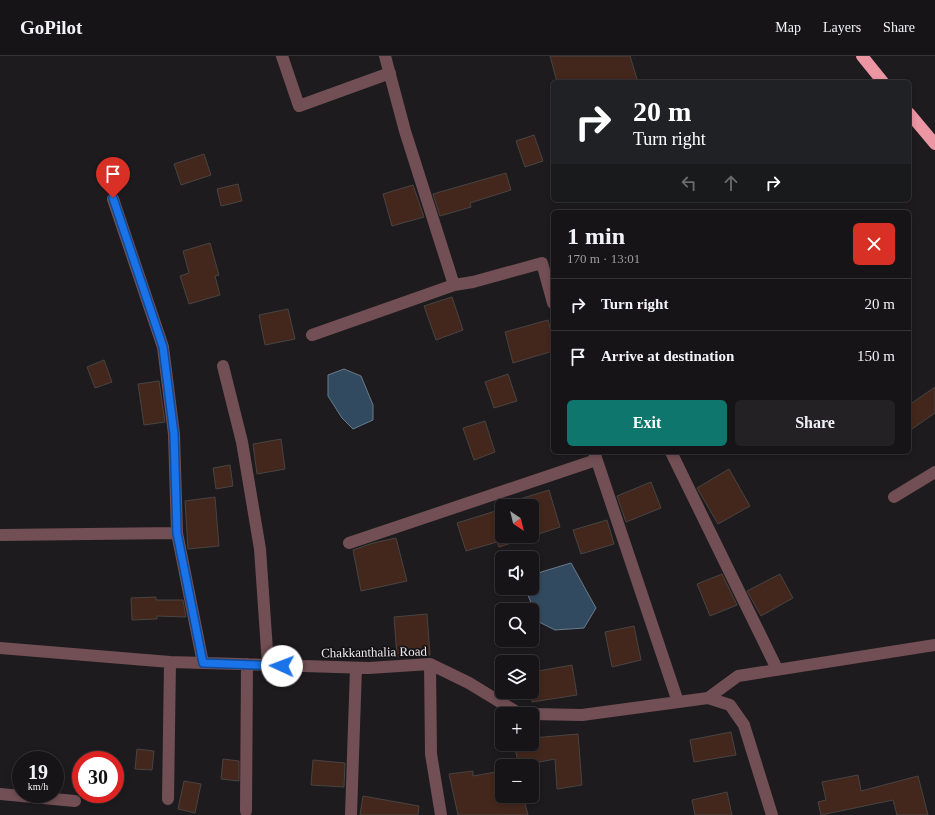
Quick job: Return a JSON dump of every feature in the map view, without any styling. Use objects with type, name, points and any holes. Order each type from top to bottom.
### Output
[{"type":"highway","points":[[862,56],[881,80]]},
{"type":"highway","points":[[911,115],[935,144]]},
{"type":"street","points":[[282,56],[299,106],[390,73]]},
{"type":"street","points":[[385,56],[406,130],[454,285]]},
{"type":"street","points":[[113,198],[163,347],[174,434],[177,533],[203,663]]},
{"type":"street","points":[[312,335],[454,285],[473,282],[542,263],[551,295]]},
{"type":"street","points":[[223,366],[242,442],[260,549],[268,665]]},
{"type":"street","points":[[672,454],[777,670]]},
{"type":"street","points":[[349,543],[595,456],[678,702]]},
{"type":"street","points":[[894,497],[935,472]]},
{"type":"street","points":[[0,535],[177,533]]},
{"type":"street","points":[[708,698],[738,676],[935,645]]},
{"type":"street","name":"Chakkanthalia Road","points":[[0,648],[170,662],[356,668],[430,664],[469,683],[508,707]]},
{"type":"street","points":[[168,799],[170,662]]},
{"type":"street","points":[[246,811],[247,664]]},
{"type":"street","points":[[430,664],[431,754],[441,815]]},
{"type":"street","points":[[351,815],[356,668]]},
{"type":"street","points":[[539,714],[582,715],[708,698],[730,706],[744,725],[772,815]]},
{"type":"street","points":[[0,794],[72,802]]},
{"type":"water","points":[[344,369],[361,376],[373,405],[373,420],[353,429],[342,418],[328,396],[328,375]]},
{"type":"water","points":[[571,563],[596,608],[584,628],[555,630],[539,622],[539,603],[531,603],[528,595],[539,595],[539,574]]},
{"type":"building","points":[[550,56],[630,56],[637,80],[556,80]]},
{"type":"building","points":[[534,135],[543,161],[525,167],[516,141]]},
{"type":"building","points":[[204,154],[211,175],[181,185],[174,164]]},
{"type":"building","points":[[506,173],[511,190],[470,203],[471,207],[440,216],[433,194]]},
{"type":"building","points":[[238,184],[242,201],[221,206],[217,189]]},
{"type":"building","points":[[413,185],[424,217],[392,226],[383,194]]},
{"type":"building","points":[[210,243],[219,275],[215,276],[220,295],[189,304],[180,276],[189,273],[183,251]]},
{"type":"building","points":[[452,297],[463,330],[436,340],[424,306]]},
{"type":"building","points":[[288,309],[295,339],[265,345],[259,315]]},
{"type":"building","points":[[548,320],[551,331],[551,352],[513,363],[505,332]]},
{"type":"building","points":[[104,360],[112,382],[95,388],[87,367]]},
{"type":"building","points":[[508,374],[517,401],[494,408],[485,382]]},
{"type":"building","points":[[159,381],[165,422],[144,425],[138,384]]},
{"type":"building","points":[[935,387],[935,413],[911,430],[911,404]]},
{"type":"building","points":[[485,421],[495,452],[474,460],[463,428]]},
{"type":"building","points":[[281,439],[285,469],[257,474],[253,444]]},
{"type":"building","points":[[230,465],[233,486],[216,489],[213,468]]},
{"type":"building","points":[[729,469],[750,506],[718,524],[697,488]]},
{"type":"building","points":[[651,482],[661,508],[626,522],[617,496]]},
{"type":"building","points":[[549,490],[560,527],[539,534],[539,499],[520,499]]},
{"type":"building","points":[[215,497],[219,546],[188,549],[185,501]]},
{"type":"building","points":[[495,511],[495,543],[466,551],[457,523]]},
{"type":"building","points":[[607,520],[614,544],[581,554],[573,530]]},
{"type":"building","points":[[396,538],[407,581],[361,591],[353,550],[373,543]]},
{"type":"building","points":[[497,543],[511,543],[499,547]]},
{"type":"building","points":[[722,574],[737,605],[710,616],[697,584]]},
{"type":"building","points":[[780,574],[793,598],[761,616],[747,591]]},
{"type":"building","points":[[156,597],[156,600],[183,600],[186,617],[157,616],[157,619],[132,620],[131,598]]},
{"type":"building","points":[[427,614],[430,655],[397,657],[394,617]]},
{"type":"building","points":[[634,626],[641,660],[612,667],[605,632]]},
{"type":"building","points":[[572,665],[577,695],[532,702],[532,699],[539,699],[539,671]]},
{"type":"building","points":[[731,732],[736,755],[694,762],[690,740]]},
{"type":"building","points":[[578,734],[582,785],[557,789],[555,759],[539,762],[539,759],[517,759],[516,751],[539,751],[539,737]]},
{"type":"building","points":[[137,749],[154,751],[152,770],[135,769]]},
{"type":"building","points":[[223,759],[239,761],[239,781],[221,779]]},
{"type":"building","points":[[313,760],[345,763],[344,787],[311,785]]},
{"type":"building","points":[[473,771],[473,776],[495,772],[495,803],[525,803],[528,815],[458,815],[449,774]]},
{"type":"building","points":[[858,775],[861,791],[918,776],[928,815],[897,815],[893,800],[821,815],[818,802],[826,800],[822,782]]},
{"type":"building","points":[[184,781],[201,784],[195,813],[178,809]]},
{"type":"building","points":[[727,792],[732,815],[695,815],[692,800]]},
{"type":"building","points":[[363,796],[419,806],[418,815],[360,815]]},
{"type":"route","points":[[113,198],[163,347],[174,434],[177,533],[203,663],[282,666]]}]
